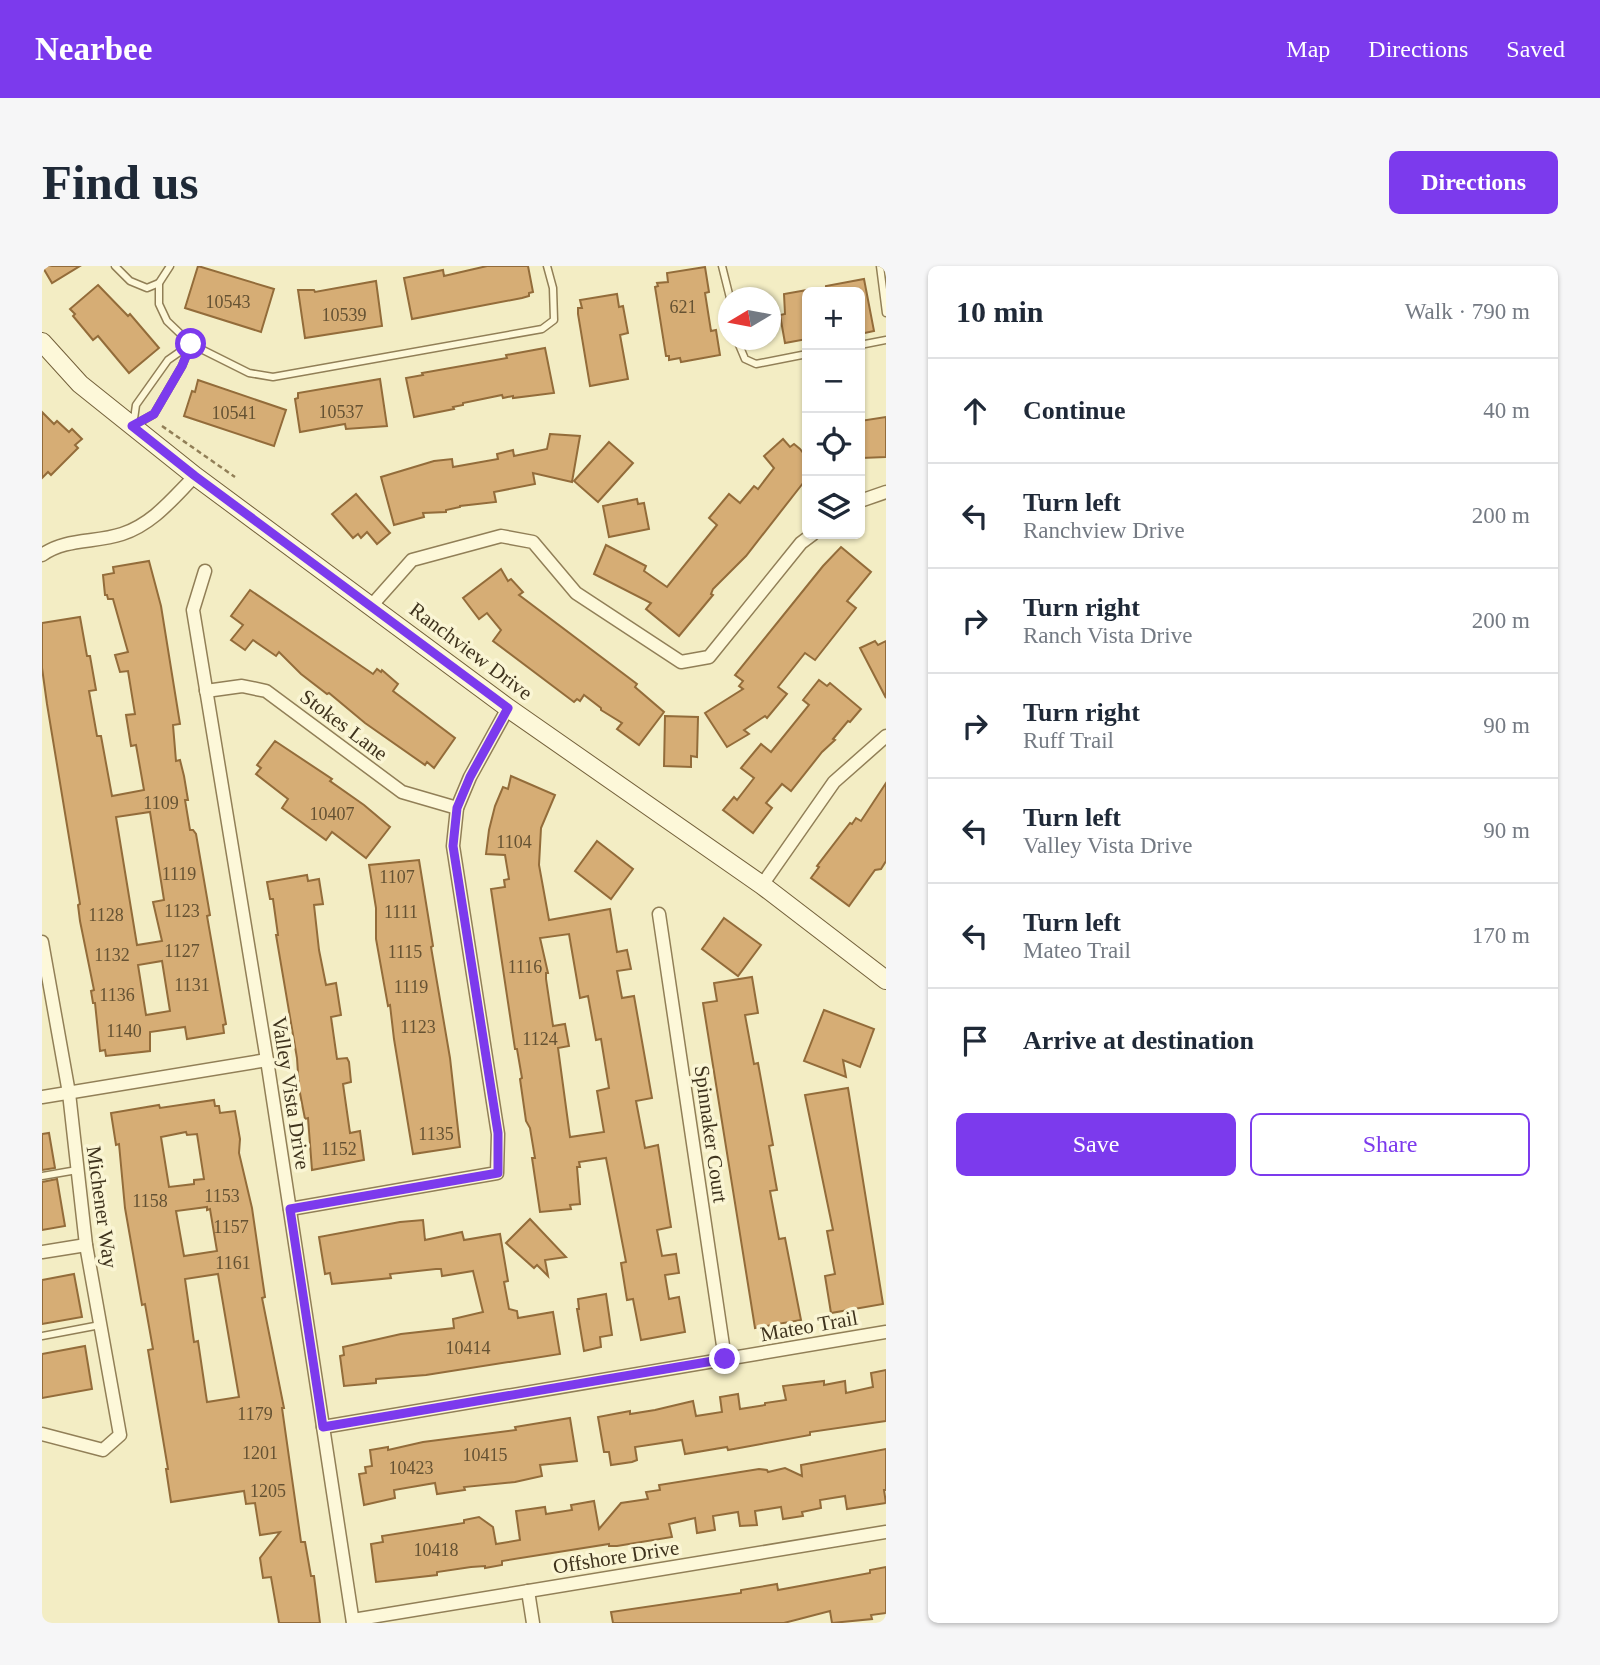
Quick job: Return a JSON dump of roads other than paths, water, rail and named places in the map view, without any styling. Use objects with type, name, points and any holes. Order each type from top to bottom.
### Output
[{"type":"street","name":"Ranchview Drive","points":[[42,342],[79,384],[195,476],[508,708],[762,886],[886,980]]},
{"type":"street","points":[[42,555],[50,549],[79,540],[122,534],[152,520],[195,476]]},
{"type":"street","points":[[865,499],[886,492]]},
{"type":"street","points":[[372,606],[412,560],[501,536],[533,542],[576,593],[681,662],[709,657],[807,539]]},
{"type":"street","name":"Valley Vista Drive","points":[[205,571],[193,610],[267,1060],[353,1621]]},
{"type":"street","name":"Stokes Lane","points":[[206,691],[242,686],[266,691],[402,792],[457,808]]},
{"type":"street","points":[[290,1209],[498,1173],[498,1133],[453,846],[457,808],[470,777],[508,708]]},
{"type":"street","points":[[762,886],[834,782],[886,736]]},
{"type":"street","name":"Spinnaker Court","points":[[659,915],[725,1359]]},
{"type":"street","name":"Michener Way","points":[[42,942],[69,1093],[86,1245],[120,1435],[103,1450],[42,1434]]},
{"type":"street","points":[[42,1097],[267,1060]]},
{"type":"street","points":[[42,1252],[86,1245]]},
{"type":"street","name":"Mateo Trail","points":[[323,1427],[886,1332]]},
{"type":"street","name":"Offshore Drive","points":[[353,1621],[886,1532]]},
{"type":"street","points":[[528,1591],[533,1623]]},
{"type":"lane","points":[[114,266],[130,281],[147,288],[159,283]]},
{"type":"lane","points":[[170,266],[159,283],[159,304],[167,321],[191,344],[249,373],[272,377],[542,329],[554,320],[555,309],[547,266]]},
{"type":"lane","points":[[722,266],[727,287]]},
{"type":"lane","points":[[880,266],[886,313]]},
{"type":"lane","points":[[865,344],[886,340]]},
{"type":"lane","points":[[132,426],[136,405],[152,382],[168,360],[191,344]]},
{"type":"lane","points":[[132,426],[154,414],[182,366],[191,344]]},
{"type":"lane","points":[[741,350],[745,359],[757,364],[802,355]]},
{"type":"lane","points":[[42,1176],[77,1170]]},
{"type":"lane","points":[[42,1336],[100,1325]]}]
